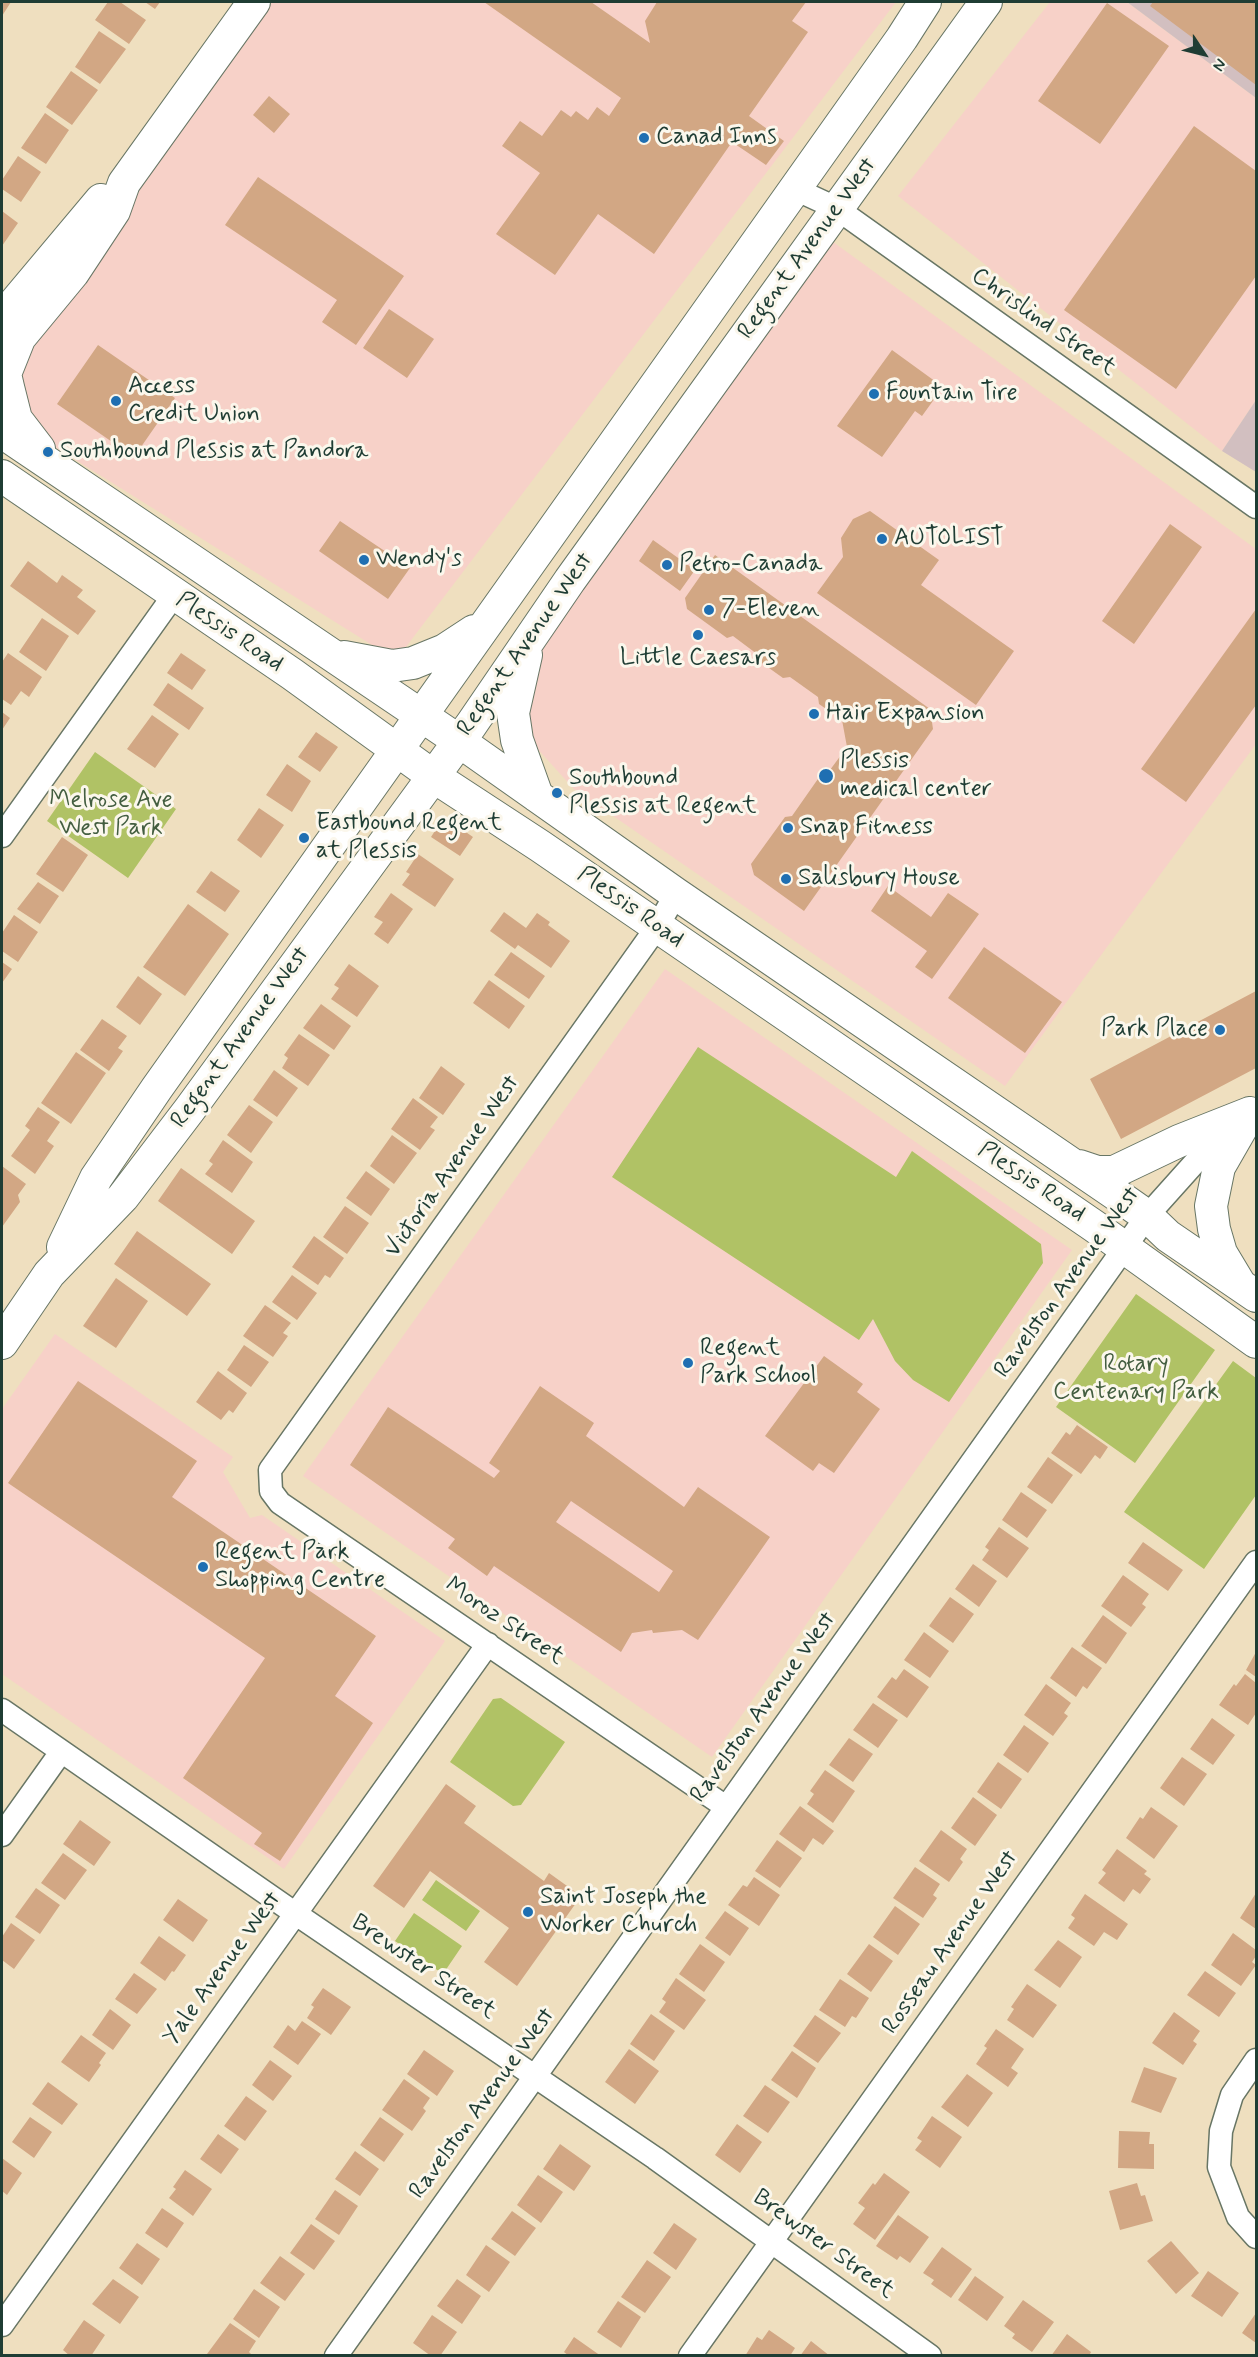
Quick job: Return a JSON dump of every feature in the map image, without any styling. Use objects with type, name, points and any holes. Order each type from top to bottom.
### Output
[{"type":"main road","points":[[50,465],[16,419],[6,374],[7,338],[105,196],[123,183],[254,2]]},
{"type":"main road","name":"Regent Avenue West","points":[[49,1274],[96,1178],[164,1078],[701,318],[902,38],[925,2]]},
{"type":"main road","name":"Regent Avenue West","points":[[7,1325],[49,1274],[123,1197],[210,1081],[459,741],[529,638],[986,2]]},
{"type":"main road","points":[[701,318],[728,362]]},
{"type":"main road","name":"Plessis Road","points":[[2,432],[459,741],[676,894],[1071,1163],[1147,1216],[1171,1238],[1249,1291]]},
{"type":"main road","name":"Plessis Road","points":[[2,476],[396,748],[433,776],[540,846],[1126,1248],[1257,1342]]},
{"type":"main road","points":[[331,655],[392,666],[413,663],[445,650],[488,621]]},
{"type":"main road","points":[[529,638],[513,713],[517,740],[537,796]]},
{"type":"main road","points":[[1071,1163],[1097,1172],[1114,1172],[1179,1141],[1253,1111]]},
{"type":"main road","points":[[1249,1291],[1221,1252],[1214,1229],[1211,1206],[1219,1167],[1253,1111]]},
{"type":"street","name":"Chrislind Street","points":[[795,189],[836,208],[1257,507]]},
{"type":"street","points":[[2,836],[174,595]]},
{"type":"street","name":"Victoria Avenue West","points":[[270,1470],[657,927],[676,894]]},
{"type":"street","name":"Ravelston Avenue West","points":[[336,2355],[1147,1216],[1199,1158],[1253,1111]]},
{"type":"street","name":"Moroz Street","points":[[270,1470],[271,1491],[280,1503],[726,1808]]},
{"type":"street","name":"Rosseau Avenue West","points":[[690,2355],[1257,1562]]},
{"type":"street","name":"Yale Avenue West","points":[[2,2325],[488,1644]]},
{"type":"street","name":"Brewster Street","points":[[2,1710],[772,2241],[930,2355]]},
{"type":"street","points":[[2,1835],[60,1752]]},
{"type":"street","points":[[1257,2060],[1232,2095],[1221,2131],[1218,2167],[1239,2217],[1257,2237]]},
{"type":"shaded area","points":[[263,2],[896,2],[396,660],[2,414],[2,386]]},
{"type":"shaded area","points":[[1050,2],[1127,2],[1256,98],[1256,400],[1222,451],[898,196]]},
{"type":"shaded area","points":[[1127,2],[1256,2],[1256,98]]},
{"type":"shaded area","points":[[829,239],[1256,549],[1256,744],[1005,1086],[574,789],[533,744],[526,714],[544,640]]},
{"type":"shaded area","points":[[1256,400],[1256,472],[1222,451]]},
{"type":"shaded area","name":"Regent Park School","points":[[665,969],[1072,1250],[712,1757],[303,1476]]},
{"type":"shaded area","points":[[55,1334],[233,1457],[223,1472],[250,1518],[262,1515],[445,1641],[284,1869],[2,1674],[2,1409]]},
{"type":"green space","name":"Melrose Ave West Park","points":[[95,752],[176,809],[128,878],[47,821]]},
{"type":"green space","points":[[698,1047],[896,1177],[912,1151],[1041,1244],[1043,1263],[949,1402],[913,1380],[895,1361],[873,1319],[859,1340],[612,1177]]},
{"type":"green space","name":"Rotary Centenary Park","points":[[1136,1294],[1215,1350],[1135,1463],[1056,1407]]},
{"type":"green space","name":"Rotary Centenary Park","points":[[1233,1361],[1256,1378],[1256,1495],[1204,1569],[1124,1512]]},
{"type":"green space","points":[[501,1698],[565,1742],[521,1805],[513,1806],[450,1762],[493,1699]]},
{"type":"green space","points":[[436,1880],[480,1911],[466,1931],[422,1900]]},
{"type":"green space","points":[[414,1913],[462,1946],[443,1974],[395,1941]]},
{"type":"building","points":[[2,2],[11,2],[2,16]]},
{"type":"building","points":[[108,2],[120,2],[146,20],[129,44],[95,20]]},
{"type":"building","points":[[145,2],[160,2],[155,9]]},
{"type":"building","name":"Canad Inns","points":[[484,2],[591,2],[650,43],[645,21],[657,2],[806,2],[792,21],[808,32],[749,116],[784,141],[766,165],[732,142],[654,254],[598,214],[555,275],[496,234],[540,173],[502,146],[520,121],[542,136],[561,110],[571,117],[576,111],[588,120],[597,107],[609,116],[621,98]]},
{"type":"building","points":[[1153,2],[1256,2],[1256,85],[1150,6]]},
{"type":"building","points":[[1107,3],[1169,46],[1100,144],[1038,101]]},
{"type":"building","points":[[99,31],[126,49],[100,84],[75,67]]},
{"type":"building","points":[[71,71],[98,90],[72,125],[46,107]]},
{"type":"building","points":[[269,96],[290,114],[274,133],[253,115]]},
{"type":"building","points":[[45,113],[69,130],[46,164],[21,148]]},
{"type":"building","points":[[1194,126],[1256,171],[1256,276],[1176,389],[1064,310]]},
{"type":"building","points":[[18,156],[41,172],[21,202],[2,189],[2,180]]},
{"type":"building","points":[[258,177],[404,276],[356,345],[322,322],[337,300],[225,225]]},
{"type":"building","points":[[2,211],[18,223],[2,246]]},
{"type":"building","points":[[389,309],[434,339],[407,378],[363,348]]},
{"type":"building","name":"Access Credit Union","points":[[98,345],[175,398],[134,457],[57,404]]},
{"type":"building","points":[[892,350],[943,387],[922,416],[915,411],[882,457],[837,426]]},
{"type":"building","points":[[870,511],[939,560],[921,585],[1014,651],[976,705],[817,593],[843,557],[841,538],[853,519]]},
{"type":"building","name":"Wendy's","points":[[340,521],[410,568],[388,599],[319,551]]},
{"type":"building","points":[[1170,524],[1202,547],[1134,644],[1102,621]]},
{"type":"building","name":"Petro-Canada","points":[[653,540],[695,570],[680,591],[639,561]]},
{"type":"building","points":[[715,555],[930,709],[933,729],[804,911],[754,875],[751,864],[785,817],[792,816],[820,776],[827,774],[847,747],[842,720],[819,704],[818,697],[790,677],[783,678],[762,663],[761,657],[733,636],[727,638],[687,609],[685,598]]},
{"type":"building","points":[[28,561],[57,583],[62,575],[83,590],[77,597],[96,611],[78,635],[10,586]]},
{"type":"building","points":[[1256,609],[1256,705],[1186,802],[1141,769]]},
{"type":"building","points":[[42,618],[69,636],[46,671],[19,652]]},
{"type":"building","points":[[8,653],[42,677],[29,697],[21,691],[11,705],[2,699],[2,662]]},
{"type":"building","points":[[181,653],[206,670],[192,690],[167,673]]},
{"type":"building","points":[[168,683],[204,708],[189,730],[153,705]]},
{"type":"building","points":[[2,712],[10,718],[2,730]]},
{"type":"building","points":[[152,715],[179,734],[155,768],[127,749]]},
{"type":"building","points":[[316,732],[338,747],[320,772],[298,757]]},
{"type":"building","points":[[287,764],[311,781],[292,812],[266,795]]},
{"type":"building","points":[[259,808],[284,825],[261,858],[237,840]]},
{"type":"building","points":[[444,817],[473,837],[460,856],[431,837]]},
{"type":"building","points":[[62,837],[88,855],[63,892],[36,874]]},
{"type":"building","points":[[418,854],[454,879],[435,907],[402,885],[410,874],[406,872]]},
{"type":"building","points":[[211,871],[240,891],[225,912],[196,892]]},
{"type":"building","points":[[38,882],[59,896],[40,924],[17,909]]},
{"type":"building","points":[[888,886],[931,917],[948,893],[979,914],[932,979],[915,967],[927,951],[871,911]]},
{"type":"building","points":[[391,893],[413,909],[388,944],[374,934],[383,922],[374,917]]},
{"type":"building","points":[[188,904],[229,934],[185,996],[143,967]]},
{"type":"building","points":[[504,912],[526,928],[537,913],[550,922],[548,925],[570,941],[551,968],[518,945],[515,949],[490,931]]},
{"type":"building","points":[[14,915],[38,932],[18,962],[2,951],[2,933]]},
{"type":"building","points":[[984,947],[1062,1002],[1025,1053],[948,998]]},
{"type":"building","points":[[511,952],[545,976],[529,999],[494,975]]},
{"type":"building","points":[[2,962],[12,969],[2,983]]},
{"type":"building","points":[[349,964],[379,986],[357,1017],[331,999],[339,988],[334,985]]},
{"type":"building","points":[[138,976],[162,994],[140,1025],[116,1007]]},
{"type":"building","points":[[489,980],[525,1006],[509,1029],[473,1003]]},
{"type":"building","name":"Park Place","points":[[1256,991],[1256,1068],[1121,1139],[1090,1079]]},
{"type":"building","points":[[321,1004],[351,1026],[334,1050],[303,1028]]},
{"type":"building","points":[[102,1019],[127,1036],[118,1048],[123,1051],[109,1071],[80,1050]]},
{"type":"building","points":[[299,1034],[330,1055],[308,1086],[282,1068],[288,1058],[284,1055]]},
{"type":"building","points":[[76,1052],[106,1073],[71,1124],[41,1103]]},
{"type":"building","points":[[441,1066],[465,1084],[443,1115],[419,1098]]},
{"type":"building","points":[[274,1070],[298,1088],[277,1117],[253,1100]]},
{"type":"building","points":[[413,1098],[438,1117],[430,1127],[435,1130],[420,1150],[391,1129]]},
{"type":"building","points":[[249,1105],[273,1122],[251,1153],[227,1135]]},
{"type":"building","points":[[38,1107],[60,1122],[47,1141],[54,1146],[35,1174],[11,1156],[30,1130],[25,1126]]},
{"type":"building","points":[[392,1135],[417,1153],[394,1184],[370,1166]]},
{"type":"building","points":[[223,1140],[253,1162],[232,1193],[205,1174],[213,1164],[209,1161]]},
{"type":"building","points":[[2,1166],[26,1184],[18,1195],[20,1202],[2,1227]]},
{"type":"building","points":[[181,1168],[255,1221],[232,1254],[158,1201]]},
{"type":"building","points":[[366,1171],[390,1189],[371,1216],[346,1198]]},
{"type":"building","points":[[345,1206],[369,1223],[347,1254],[323,1237]]},
{"type":"building","points":[[137,1231],[211,1284],[187,1316],[114,1264]]},
{"type":"building","points":[[314,1236],[344,1258],[330,1278],[325,1275],[318,1285],[292,1267]]},
{"type":"building","points":[[292,1275],[317,1293],[297,1320],[272,1302]]},
{"type":"building","points":[[116,1278],[148,1301],[116,1348],[83,1326]]},
{"type":"building","points":[[265,1305],[291,1323],[283,1333],[288,1336],[273,1357],[243,1336]]},
{"type":"building","points":[[244,1345],[269,1362],[251,1387],[227,1370]]},
{"type":"building","points":[[824,1356],[863,1384],[857,1392],[880,1409],[834,1473],[819,1463],[813,1471],[765,1436]]},
{"type":"building","points":[[218,1371],[247,1393],[233,1413],[229,1410],[221,1420],[196,1402]]},
{"type":"building","name":"Regent Park Shopping Centre","points":[[78,1381],[197,1461],[172,1497],[376,1636],[335,1696],[373,1723],[280,1861],[254,1844],[262,1833],[183,1778],[265,1658],[8,1483]]},
{"type":"building","points":[[540,1386],[594,1423],[586,1436],[684,1507],[698,1487],[770,1537],[698,1640],[682,1630],[632,1633],[621,1652],[494,1566],[487,1576],[448,1548],[455,1539],[350,1465],[388,1407],[494,1478],[500,1471],[489,1463]],"holes":[[[571,1501],[673,1571],[659,1592],[556,1522]]]},
{"type":"building","points":[[1077,1425],[1108,1447],[1100,1459],[1095,1455],[1081,1474],[1051,1453],[1066,1432],[1070,1435]]},
{"type":"building","points":[[1048,1457],[1073,1475],[1052,1504],[1027,1487]]},
{"type":"building","points":[[1021,1492],[1047,1510],[1027,1538],[1002,1520]]},
{"type":"building","points":[[999,1527],[1029,1548],[1007,1578],[982,1560],[989,1550],[985,1547]]},
{"type":"building","points":[[1143,1542],[1183,1570],[1168,1591],[1128,1563]]},
{"type":"building","points":[[973,1564],[997,1581],[979,1607],[955,1589]]},
{"type":"building","points":[[1123,1575],[1149,1594],[1142,1604],[1146,1607],[1131,1627],[1101,1606]]},
{"type":"building","points":[[950,1597],[974,1614],[953,1643],[929,1626]]},
{"type":"building","points":[[1103,1615],[1127,1633],[1106,1664],[1081,1646]]},
{"type":"building","points":[[924,1632],[949,1651],[930,1678],[904,1660]]},
{"type":"building","points":[[1072,1647],[1102,1668],[1087,1689],[1083,1686],[1076,1697],[1050,1678]]},
{"type":"building","points":[[1256,1652],[1256,1677],[1246,1670]]},
{"type":"building","points":[[904,1669],[929,1687],[907,1718],[877,1697],[892,1677],[896,1680]]},
{"type":"building","points":[[1245,1674],[1256,1683],[1256,1713],[1248,1725],[1219,1705],[1234,1684],[1236,1686]]},
{"type":"building","points":[[1046,1684],[1071,1703],[1064,1713],[1068,1716],[1053,1736],[1024,1715]]},
{"type":"building","points":[[873,1703],[898,1720],[878,1748],[853,1730]]},
{"type":"building","points":[[1212,1718],[1235,1735],[1213,1765],[1190,1749]]},
{"type":"building","points":[[1024,1725],[1049,1743],[1028,1773],[1003,1755]]},
{"type":"building","points":[[849,1738],[873,1754],[853,1782],[829,1765]]},
{"type":"building","points":[[1182,1757],[1207,1774],[1184,1806],[1160,1788]]},
{"type":"building","points":[[998,1762],[1022,1779],[1001,1809],[977,1792]]},
{"type":"building","points":[[825,1770],[855,1791],[833,1823],[807,1804],[814,1794],[810,1791]]},
{"type":"building","name":"Saint Joseph the Worker Church","points":[[446,1784],[476,1806],[464,1823],[544,1881],[549,1873],[581,1896],[517,1986],[484,1962],[509,1928],[430,1871],[404,1908],[373,1886]]},
{"type":"building","points":[[973,1797],[997,1815],[975,1846],[951,1828]]},
{"type":"building","points":[[800,1806],[834,1831],[823,1845],[813,1838],[804,1852],[779,1834]]},
{"type":"building","points":[[1151,1807],[1178,1826],[1154,1859],[1126,1838],[1140,1817],[1143,1819]]},
{"type":"building","points":[[80,1820],[111,1842],[94,1866],[63,1844]]},
{"type":"building","points":[[941,1830],[967,1849],[960,1859],[963,1862],[949,1882],[919,1861]]},
{"type":"building","points":[[777,1840],[802,1858],[780,1888],[755,1871]]},
{"type":"building","points":[[1117,1849],[1147,1871],[1144,1874],[1151,1879],[1140,1894],[1133,1889],[1124,1902],[1098,1883],[1106,1873],[1102,1870]]},
{"type":"building","points":[[63,1853],[87,1870],[65,1900],[41,1883]]},
{"type":"building","points":[[915,1867],[940,1884],[933,1895],[937,1898],[923,1918],[893,1898]]},
{"type":"building","points":[[754,1877],[780,1895],[759,1926],[728,1905],[743,1885],[747,1887]]},
{"type":"building","points":[[36,1888],[60,1905],[40,1934],[15,1917]]},
{"type":"building","points":[[1256,1893],[1256,1929],[1240,1918]]},
{"type":"building","points":[[1085,1894],[1128,1924],[1117,1940],[1104,1932],[1094,1946],[1068,1928],[1075,1918],[1071,1915]]},
{"type":"building","points":[[178,1899],[208,1920],[193,1942],[163,1920]]},
{"type":"building","points":[[895,1906],[920,1924],[898,1955],[873,1937]]},
{"type":"building","points":[[725,1911],[749,1928],[730,1956],[705,1938]]},
{"type":"building","points":[[11,1923],[35,1940],[14,1969],[2,1960],[2,1937]]},
{"type":"building","points":[[1233,1933],[1256,1950],[1256,1956],[1252,1962],[1256,1965],[1241,1986],[1211,1965]]},
{"type":"building","points":[[159,1936],[186,1955],[165,1981],[140,1963]]},
{"type":"building","points":[[1058,1940],[1082,1957],[1060,1988],[1034,1970]]},
{"type":"building","points":[[700,1944],[725,1962],[704,1992],[679,1974]]},
{"type":"building","points":[[869,1944],[893,1961],[871,1992],[847,1974]]},
{"type":"building","points":[[1205,1971],[1236,1993],[1219,2017],[1187,1995]]},
{"type":"building","points":[[134,1973],[157,1989],[137,2014],[115,1999]]},
{"type":"building","points":[[676,1978],[706,2000],[684,2030],[659,2012],[666,2002],[662,1999]]},
{"type":"building","points":[[840,1979],[869,1998],[856,2018],[852,2016],[845,2027],[819,2010]]},
{"type":"building","points":[[1027,1984],[1057,2005],[1033,2038],[1007,2020],[1014,2009],[1011,2007]]},
{"type":"building","points":[[323,1988],[351,2007],[331,2035],[307,2018],[314,2007],[311,2005]]},
{"type":"building","points":[[110,2009],[131,2025],[113,2050],[92,2035]]},
{"type":"building","points":[[1174,2012],[1200,2031],[1193,2041],[1197,2044],[1183,2065],[1152,2043]]},
{"type":"building","points":[[651,2014],[675,2031],[654,2061],[630,2044]]},
{"type":"building","points":[[815,2015],[841,2033],[818,2063],[793,2046]]},
{"type":"building","points":[[302,2021],[321,2034],[298,2065],[273,2047],[288,2025],[295,2031]]},
{"type":"building","points":[[996,2029],[1024,2049],[1011,2068],[1018,2073],[1008,2087],[976,2064],[987,2048],[984,2046]]},
{"type":"building","points":[[81,2035],[106,2053],[89,2082],[61,2062]]},
{"type":"building","points":[[629,2049],[659,2071],[635,2104],[605,2082]]},
{"type":"building","points":[[424,2050],[454,2071],[437,2096],[407,2074]]},
{"type":"building","points":[[792,2051],[816,2068],[797,2098],[771,2080]]},
{"type":"building","points":[[270,2060],[292,2076],[273,2101],[252,2085]]},
{"type":"building","points":[[1144,2067],[1177,2078],[1161,2113],[1131,2102]]},
{"type":"building","points":[[967,2074],[993,2093],[968,2127],[941,2107]]},
{"type":"building","points":[[404,2079],[430,2098],[423,2108],[426,2111],[412,2131],[382,2110]]},
{"type":"building","points":[[48,2082],[78,2104],[62,2125],[32,2104]]},
{"type":"building","points":[[765,2085],[790,2102],[768,2133],[743,2116]]},
{"type":"building","points":[[246,2096],[267,2111],[245,2141],[224,2126]]},
{"type":"building","points":[[932,2116],[962,2137],[940,2168],[915,2150],[922,2141],[917,2138]]},
{"type":"building","points":[[30,2117],[52,2132],[34,2158],[12,2142]]},
{"type":"building","points":[[380,2117],[404,2134],[384,2162],[360,2145]]},
{"type":"building","points":[[737,2124],[762,2142],[740,2173],[715,2155]]},
{"type":"building","points":[[1119,2131],[1150,2132],[1149,2144],[1154,2144],[1154,2169],[1118,2168]]},
{"type":"building","points":[[218,2134],[239,2149],[221,2174],[200,2159]]},
{"type":"building","points":[[560,2144],[591,2166],[574,2191],[543,2169]]},
{"type":"building","points":[[355,2151],[379,2169],[360,2196],[335,2179]]},
{"type":"building","points":[[2,2158],[22,2173],[7,2195],[2,2191]]},
{"type":"building","points":[[185,2170],[212,2189],[193,2216],[169,2198],[176,2189],[173,2187]]},
{"type":"building","points":[[884,2173],[910,2192],[875,2240],[853,2224],[865,2208],[858,2203]]},
{"type":"building","points":[[538,2175],[563,2192],[541,2223],[517,2205]]},
{"type":"building","points":[[1137,2183],[1141,2196],[1145,2195],[1153,2221],[1120,2230],[1109,2191]]},
{"type":"building","points":[[335,2190],[358,2206],[339,2235],[315,2219]]},
{"type":"building","points":[[162,2208],[184,2223],[167,2248],[145,2233]]},
{"type":"building","points":[[512,2211],[536,2228],[515,2256],[491,2239]]},
{"type":"building","points":[[898,2215],[929,2237],[910,2263],[900,2256],[897,2260],[876,2246]]},
{"type":"building","points":[[674,2223],[697,2239],[676,2270],[653,2253]]},
{"type":"building","points":[[311,2224],[335,2241],[314,2270],[290,2253]]},
{"type":"building","points":[[1171,2241],[1199,2273],[1176,2294],[1147,2261]]},
{"type":"building","points":[[137,2243],[160,2259],[142,2285],[119,2268]]},
{"type":"building","points":[[486,2245],[510,2262],[489,2292],[466,2275]]},
{"type":"building","points":[[942,2247],[972,2269],[951,2298],[931,2284],[934,2280],[923,2273]]},
{"type":"building","points":[[280,2256],[305,2274],[285,2301],[260,2283]]},
{"type":"building","points":[[647,2260],[671,2277],[645,2313],[621,2297]]},
{"type":"building","points":[[1208,2271],[1239,2293],[1222,2317],[1191,2296]]},
{"type":"building","points":[[975,2276],[1004,2297],[987,2321],[958,2300]]},
{"type":"building","points":[[113,2279],[139,2297],[120,2324],[92,2304]]},
{"type":"building","points":[[457,2279],[481,2296],[462,2324],[437,2306]]},
{"type":"building","points":[[254,2289],[280,2307],[259,2338],[233,2319]]},
{"type":"building","points":[[1023,2300],[1054,2322],[1032,2352],[1012,2338],[1015,2334],[1004,2326]]},
{"type":"building","points":[[618,2301],[641,2317],[621,2348],[597,2332]]},
{"type":"building","points":[[1256,2313],[1256,2343],[1242,2333]]},
{"type":"building","points":[[432,2315],[457,2332],[440,2356],[431,2356],[413,2343]]},
{"type":"building","points":[[84,2320],[105,2335],[91,2356],[70,2356],[63,2350]]},
{"type":"building","points":[[230,2323],[256,2341],[249,2352],[253,2356],[207,2354]]},
{"type":"building","points":[[769,2330],[795,2348],[790,2356],[745,2356],[757,2337],[762,2340]]},
{"type":"building","points":[[1067,2334],[1091,2352],[1089,2356],[1051,2356]]},
{"type":"building","points":[[574,2337],[601,2356],[569,2356],[564,2352]]},
{"type":"building","points":[[811,2341],[830,2356],[800,2356]]},
{"type":"place","name":"Canad Inns","points":[[644,138]]},
{"type":"place","name":"Fountain Tire","points":[[874,394]]},
{"type":"place","name":"Access Credit Union","points":[[116,401]]},
{"type":"place","name":"Southbound Plessis at Pandora","points":[[48,452]]},
{"type":"place","name":"AUTOLIST","points":[[882,539]]},
{"type":"place","name":"Wendy's","points":[[364,560]]},
{"type":"place","name":"Petro-Canada","points":[[667,565]]},
{"type":"place","name":"7-Eleven","points":[[709,610]]},
{"type":"place","name":"Little Caesars","points":[[698,635]]},
{"type":"place","name":"Hair Expansion","points":[[814,714]]},
{"type":"place","name":"Plessis medical center","points":[[826,776]]},
{"type":"place","name":"Southbound Plessis at Regent","points":[[557,793]]},
{"type":"place","name":"Snap Fitness","points":[[788,828]]},
{"type":"place","name":"Eastbound Regent at Plessis","points":[[304,838]]},
{"type":"place","name":"Salisbury House","points":[[786,879]]},
{"type":"place","name":"Park Place","points":[[1220,1030]]},
{"type":"place","name":"Regent Park School","points":[[688,1363]]},
{"type":"place","name":"Regent Park Shopping Centre","points":[[203,1567]]},
{"type":"place","name":"Saint Joseph the Worker Church","points":[[528,1912]]}]
